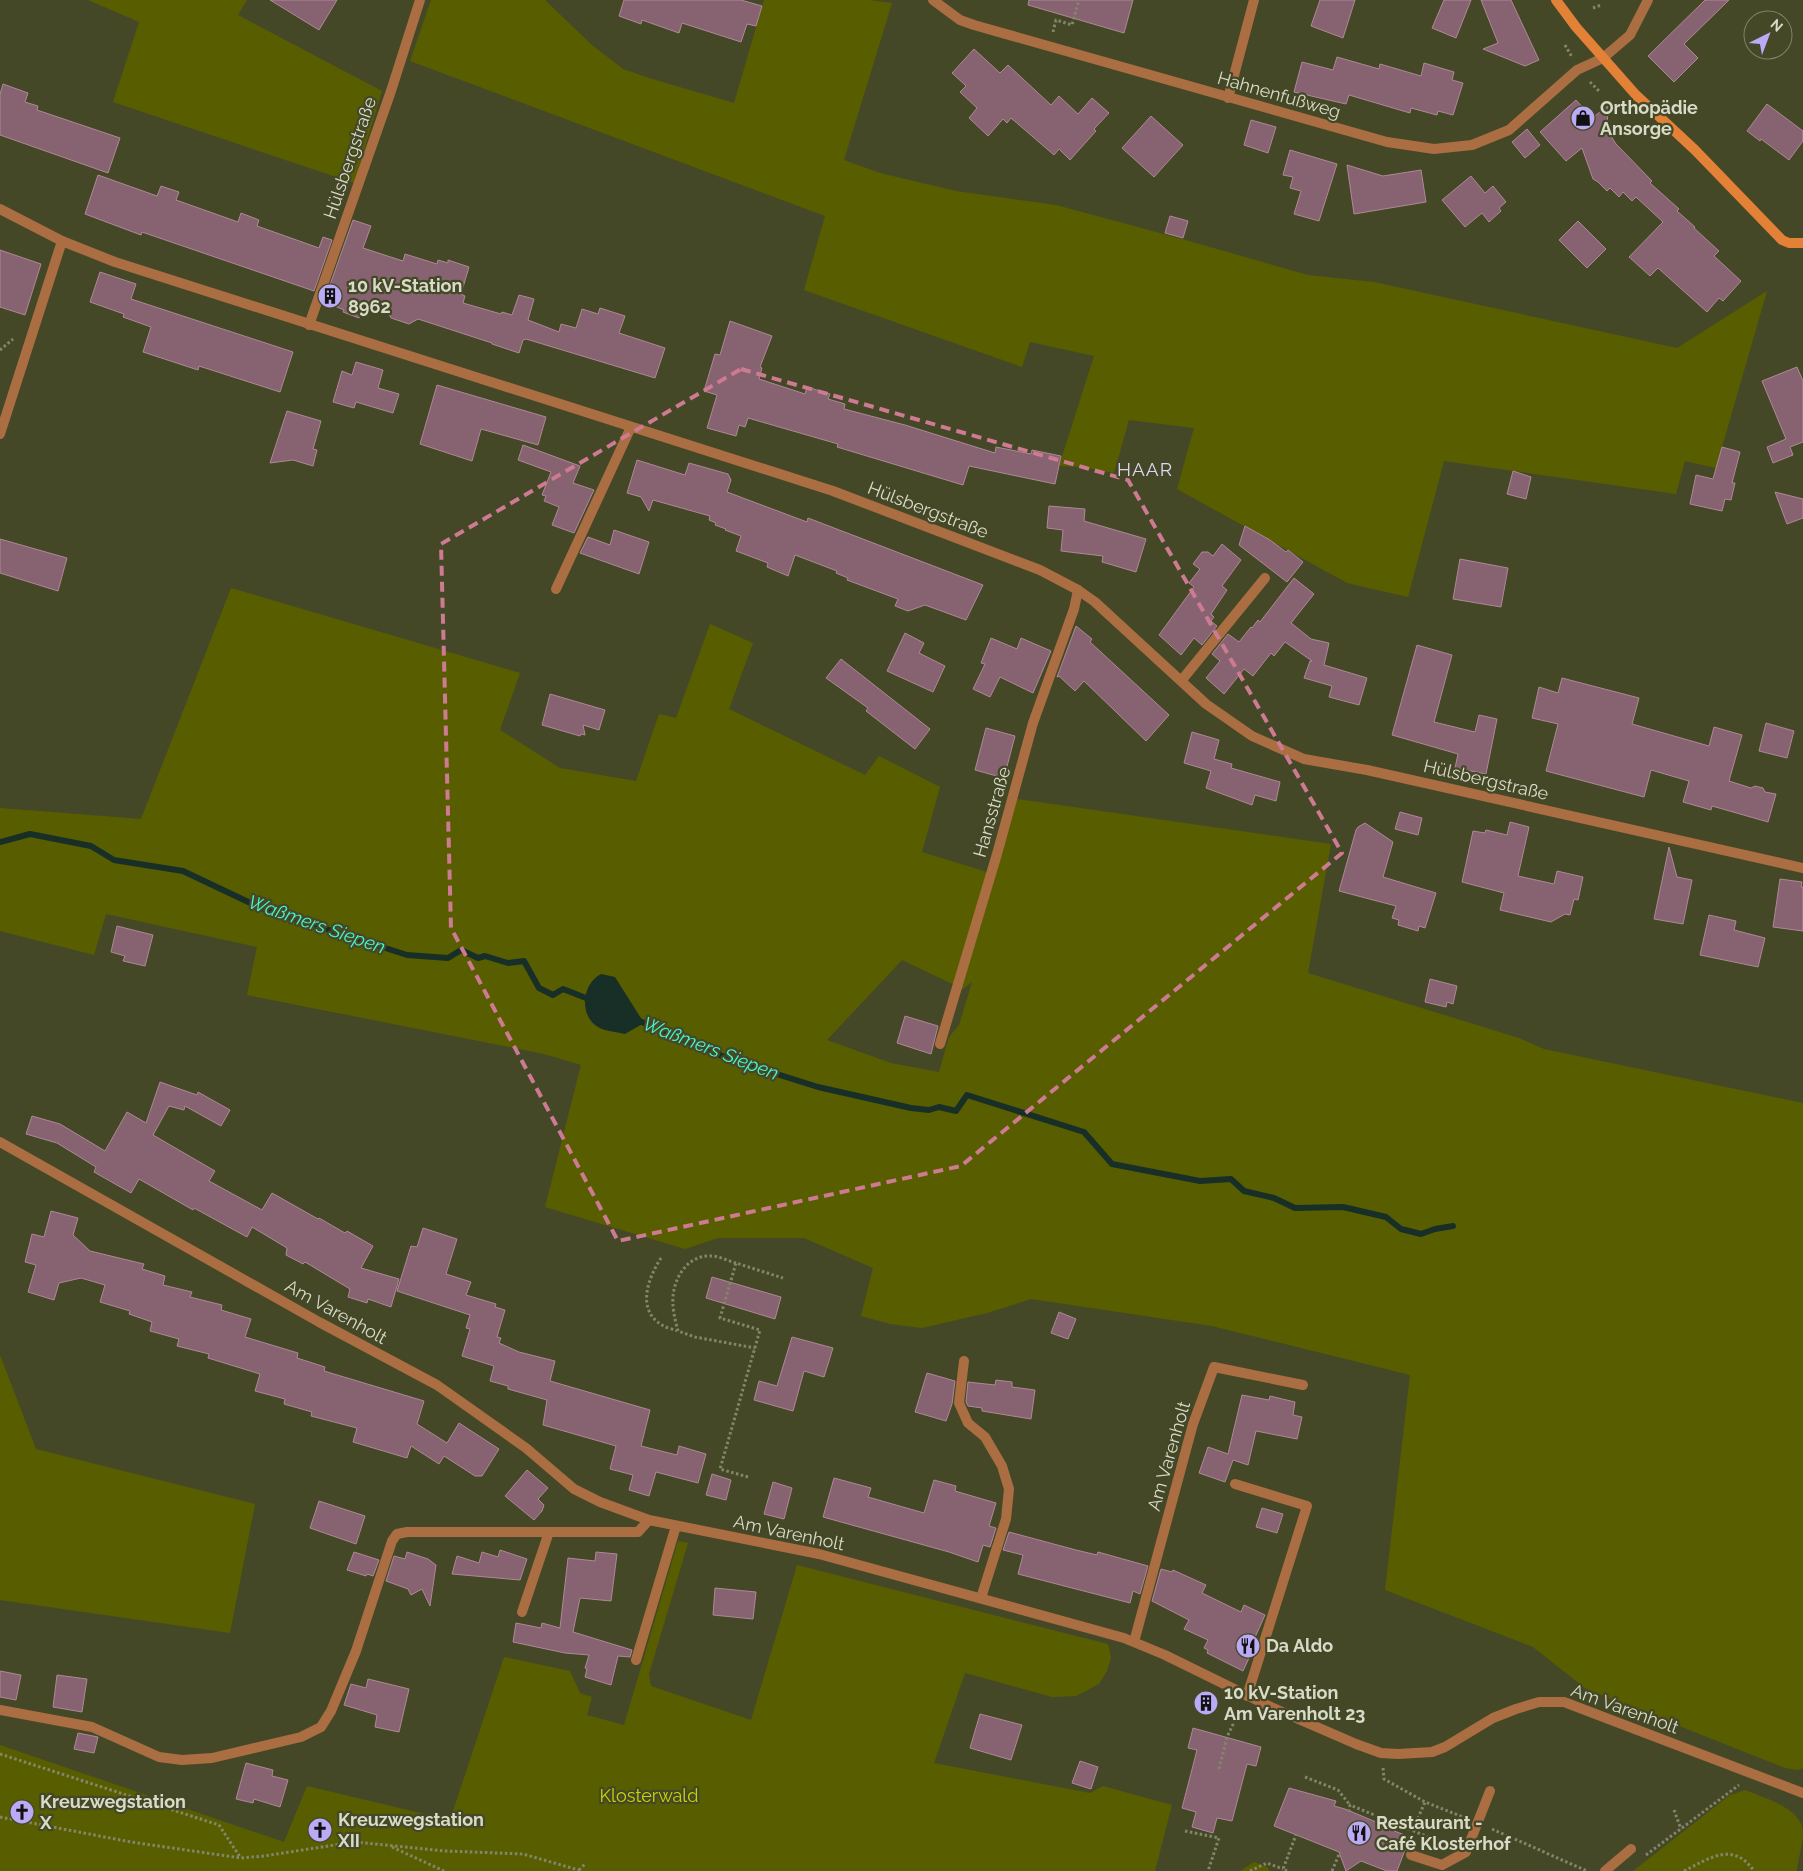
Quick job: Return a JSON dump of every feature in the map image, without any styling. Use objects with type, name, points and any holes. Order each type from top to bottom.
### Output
[{"type":"street","name":"Hülsbergstraße","points":[[309,325],[391,91],[420,0]]},
{"type":"street","name":"Hahnenfußweg","points":[[933,0],[947,12],[967,22],[1228,98],[1388,142],[1434,149],[1472,145],[1510,130],[1577,70],[1603,58],[1630,35],[1648,0]]},
{"type":"street","points":[[1228,98],[1254,0]]},
{"type":"street","points":[[1556,0],[1576,27],[1636,95],[1728,183],[1782,240],[1789,243],[1803,243]]},
{"type":"street","name":"Hülsbergstraße","points":[[0,209],[62,241],[124,266],[833,491],[1040,570],[1078,590],[1224,718],[1252,736],[1304,759],[1367,770],[1803,868]]},
{"type":"street","points":[[0,434],[62,241]]},
{"type":"street","points":[[556,589],[631,427]]},
{"type":"street","points":[[1181,681],[1265,578]]},
{"type":"street","name":"Hansstraße","points":[[940,1044],[997,854],[1033,723],[1074,609],[1078,590]]},
{"type":"street","name":"Am Varenholt","points":[[0,1142],[319,1322],[437,1385],[526,1448],[574,1488],[621,1511],[676,1526],[819,1554],[1124,1638],[1165,1655],[1247,1696],[1356,1744],[1381,1753],[1426,1753],[1445,1747],[1493,1718],[1516,1709],[1539,1702],[1564,1702],[1803,1793]]},
{"type":"street","points":[[964,1361],[958,1403],[968,1422],[985,1437],[1002,1466],[1009,1489],[1006,1519],[981,1598]]},
{"type":"street","name":"Am Varenholt","points":[[1134,1642],[1193,1424],[1214,1367],[1303,1385]]},
{"type":"street","points":[[1235,1484],[1307,1506],[1247,1696]]},
{"type":"street","points":[[0,1710],[92,1727],[159,1757],[182,1760],[212,1758],[301,1737],[321,1727],[332,1711],[356,1651],[392,1541],[397,1534],[407,1532],[638,1532],[649,1520]]},
{"type":"street","points":[[636,1660],[676,1526]]},
{"type":"street","points":[[522,1612],[549,1532]]},
{"type":"street","points":[[1412,1855],[1442,1865],[1466,1852],[1490,1791]]},
{"type":"street","points":[[1605,1871],[1631,1849]]},
{"type":"path","points":[[1049,46],[1056,20],[1072,25],[1079,0]]},
{"type":"path","points":[[1593,8],[1601,5]]},
{"type":"path","points":[[1565,45],[1570,53]]},
{"type":"path","points":[[1586,78],[1600,92]]},
{"type":"path","points":[[678,1331],[675,1321],[673,1296],[679,1275],[688,1263],[711,1255],[784,1278]]},
{"type":"path","points":[[661,1258],[649,1280],[646,1291],[647,1305],[654,1318],[663,1326],[696,1337],[755,1348]]},
{"type":"path","points":[[736,1263],[720,1318],[760,1330],[720,1469],[748,1477]]},
{"type":"path","points":[[1219,1769],[1227,1737],[1247,1696]]},
{"type":"path","points":[[0,1754],[219,1825],[240,1858]]},
{"type":"path","points":[[1643,1858],[1754,1775]]},
{"type":"path","points":[[1305,1777],[1338,1790],[1350,1805],[1466,1852]]},
{"type":"path","points":[[1406,1828],[1418,1818],[1425,1802]]},
{"type":"path","points":[[1349,1812],[1350,1805]]},
{"type":"path","points":[[1674,1810],[1681,1829]]},
{"type":"path","points":[[0,1817],[131,1842],[240,1858],[354,1842],[446,1851],[523,1854],[581,1870],[585,1864]]},
{"type":"path","points":[[1185,1831],[1219,1838],[1208,1871]]},
{"type":"path","points":[[1250,1871],[1267,1863],[1285,1870],[1296,1835]]},
{"type":"path","points":[[389,1846],[444,1871]]},
{"type":"path","points":[[1332,1871],[1340,1852]]},
{"type":"path","points":[[1684,1871],[1720,1854],[1732,1854],[1746,1860],[1754,1871]]},
{"type":"highlighted area","points":[[741,369],[1128,480],[1342,853],[961,1166],[618,1241],[451,928],[441,544]]},
{"type":"green space","points":[[88,0],[247,0],[238,15],[382,91],[354,183],[113,102],[139,22]]},
{"type":"green space","points":[[431,0],[545,0],[592,45],[623,69],[734,103],[764,0],[869,0],[892,3],[844,160],[880,173],[956,191],[1056,205],[1308,275],[1374,282],[1677,348],[1767,291],[1716,468],[1685,461],[1676,494],[1444,461],[1408,597],[1347,583],[1177,489],[1194,428],[1129,420],[1114,473],[1082,467],[1059,466],[1094,356],[1030,342],[1022,367],[804,290],[825,216],[410,61]]},
{"type":"green space","points":[[231,588],[520,673],[500,730],[560,768],[636,781],[659,714],[676,718],[710,624],[753,643],[729,709],[865,775],[879,756],[940,787],[922,852],[987,872],[1010,798],[1331,844],[1308,973],[1519,1038],[1544,1049],[1803,1103],[1803,1768],[1798,1770],[1785,1768],[1586,1689],[1533,1647],[1385,1590],[1410,1375],[1212,1326],[1031,1299],[987,1313],[922,1328],[890,1324],[861,1316],[873,1268],[804,1238],[718,1238],[685,1249],[545,1207],[581,1065],[544,1054],[247,995],[257,947],[106,914],[94,955],[0,931],[0,808],[141,819]],"holes":[[[902,960],[963,989],[972,982],[959,1025],[949,1037],[939,1072],[891,1063],[827,1040]]]},
{"type":"green space","points":[[0,1355],[36,1449],[255,1504],[230,1633],[0,1600]]},
{"type":"green space","name":"Klosterwald","points":[[678,1541],[688,1543],[649,1674],[651,1686],[751,1720],[797,1565],[1108,1644],[1111,1658],[1107,1671],[1099,1684],[1076,1696],[1052,1697],[965,1673],[934,1763],[1090,1793],[1103,1786],[1172,1805],[1155,1871],[0,1871],[0,1745],[284,1842],[307,1786],[450,1820],[504,1657],[570,1671],[580,1693],[592,1697],[587,1715],[624,1725]]},
{"type":"green space","points":[[1745,1790],[1771,1800],[1796,1816],[1803,1832],[1797,1871],[1633,1871],[1730,1795]]},
{"type":"green space","points":[[1254,1862],[1268,1867],[1269,1871],[1240,1871]]},
{"type":"water","points":[[601,974],[615,977],[644,1023],[625,1034],[601,1029],[595,1025],[587,1013],[585,998],[590,984]]},
{"type":"building","points":[[270,0],[337,0],[319,30]]},
{"type":"building","points":[[624,0],[741,0],[762,6],[756,26],[747,24],[741,42],[682,23],[679,33],[642,20],[641,24],[619,16]]},
{"type":"building","points":[[1029,0],[1133,0],[1124,33],[1028,5]]},
{"type":"building","points":[[1320,0],[1355,0],[1343,38],[1311,26]]},
{"type":"building","points":[[1444,0],[1471,0],[1456,38],[1432,28]]},
{"type":"building","points":[[1481,0],[1511,0],[1539,60],[1525,66],[1483,49],[1498,43]]},
{"type":"building","points":[[1705,0],[1729,0],[1684,44],[1698,58],[1674,82],[1648,56]]},
{"type":"building","points":[[974,49],[1000,73],[1008,65],[1051,105],[1059,96],[1078,114],[1092,98],[1109,113],[1070,160],[1059,149],[1054,155],[1011,118],[1007,123],[1003,119],[988,136],[969,118],[977,108],[960,92],[966,86],[952,73]]},
{"type":"building","points":[[1337,57],[1379,69],[1380,64],[1421,76],[1424,63],[1454,72],[1452,80],[1463,83],[1453,115],[1438,111],[1437,115],[1411,108],[1410,113],[1349,95],[1346,104],[1294,92],[1302,62],[1333,70]]},
{"type":"building","points":[[3,84],[28,93],[25,102],[38,106],[37,110],[120,138],[108,173],[0,135],[0,94]]},
{"type":"building","points":[[1576,100],[1592,118],[1608,106],[1607,130],[1616,144],[1652,181],[1650,183],[1679,209],[1677,211],[1719,251],[1714,256],[1741,281],[1723,301],[1719,298],[1707,312],[1658,268],[1650,276],[1629,257],[1663,222],[1636,197],[1632,201],[1623,192],[1619,197],[1610,188],[1607,191],[1593,179],[1582,148],[1566,161],[1540,132]]},
{"type":"building","points":[[1767,104],[1803,131],[1803,141],[1789,160],[1747,131]]},
{"type":"building","points":[[1151,116],[1183,145],[1154,177],[1122,148]]},
{"type":"building","points":[[1251,120],[1276,127],[1268,153],[1244,145]]},
{"type":"building","points":[[1527,129],[1540,145],[1525,158],[1512,142]]},
{"type":"building","points":[[1290,150],[1337,164],[1319,221],[1294,214],[1301,191],[1290,188],[1293,177],[1283,175]]},
{"type":"building","points":[[1347,165],[1383,176],[1421,170],[1426,202],[1354,214]]},
{"type":"building","points":[[98,175],[157,196],[161,186],[179,192],[176,200],[238,222],[241,213],[259,220],[257,226],[319,248],[323,237],[332,240],[314,291],[142,232],[141,235],[85,214]]},
{"type":"building","points":[[1471,176],[1485,193],[1493,186],[1506,202],[1499,208],[1501,211],[1489,222],[1482,213],[1465,227],[1442,200]]},
{"type":"building","points":[[1170,216],[1188,221],[1183,238],[1165,233]]},
{"type":"building","points":[[353,220],[371,226],[363,248],[403,261],[405,254],[437,264],[438,260],[448,263],[448,260],[469,267],[461,294],[465,296],[463,303],[501,314],[502,312],[512,315],[519,295],[534,299],[528,320],[559,332],[561,324],[576,328],[582,309],[598,314],[600,308],[625,316],[619,333],[665,348],[655,378],[526,339],[523,340],[519,353],[418,319],[409,324],[391,318],[387,310],[365,303],[359,318],[343,312],[344,310],[332,305],[333,301],[327,299],[328,296],[326,296]]},
{"type":"building","points":[[1578,221],[1606,249],[1587,268],[1559,240]]},
{"type":"building","points":[[0,250],[41,264],[25,315],[0,307]]},
{"type":"building","points":[[100,272],[136,284],[131,299],[293,352],[280,392],[199,366],[198,370],[143,352],[151,327],[123,317],[124,314],[90,302]]},
{"type":"building","points":[[730,321],[772,336],[760,367],[762,368],[759,379],[805,394],[807,387],[830,394],[828,399],[845,404],[844,409],[905,425],[995,453],[996,447],[1031,454],[1032,450],[1061,456],[1055,484],[969,466],[963,485],[837,447],[838,444],[748,418],[745,427],[739,425],[736,436],[707,428],[717,395],[704,391],[715,354],[720,355]]},
{"type":"building","points":[[356,362],[383,370],[378,388],[399,394],[393,413],[356,402],[354,408],[333,402],[342,371],[352,375]]},
{"type":"building","points":[[1797,367],[1803,381],[1803,442],[1790,447],[1793,455],[1773,463],[1767,447],[1786,439],[1762,381]]},
{"type":"building","points":[[437,385],[546,417],[538,445],[481,429],[472,461],[420,444]]},
{"type":"building","points":[[287,411],[321,421],[313,449],[317,450],[313,466],[293,460],[270,463]]},
{"type":"building","points":[[523,445],[580,466],[573,483],[594,490],[574,533],[552,525],[559,507],[544,501],[546,496],[542,495],[551,472],[518,460]]},
{"type":"building","points":[[1722,447],[1740,452],[1732,483],[1735,483],[1731,500],[1725,499],[1722,511],[1690,504],[1696,475],[1713,479]]},
{"type":"building","points":[[637,460],[685,475],[689,463],[728,474],[731,480],[727,492],[807,522],[808,518],[983,585],[966,620],[925,605],[908,611],[895,606],[898,599],[847,580],[848,578],[836,573],[837,571],[795,555],[788,576],[767,567],[768,563],[736,551],[741,536],[715,525],[716,523],[709,520],[710,516],[653,500],[649,511],[641,497],[627,493]]},
{"type":"building","points":[[1513,471],[1531,477],[1526,499],[1507,494]]},
{"type":"building","points":[[1775,492],[1803,499],[1803,518],[1787,524]]},
{"type":"building","points":[[1049,506],[1085,509],[1084,521],[1146,539],[1136,572],[1102,562],[1103,556],[1061,551],[1063,530],[1047,528]]},
{"type":"building","points":[[1245,526],[1270,540],[1286,552],[1288,550],[1303,562],[1287,582],[1239,545]]},
{"type":"building","points":[[614,530],[649,542],[639,574],[580,553],[588,537],[610,545]]},
{"type":"building","points":[[0,539],[67,558],[58,591],[0,573]]},
{"type":"building","points":[[1222,544],[1241,560],[1222,586],[1227,590],[1211,614],[1214,617],[1211,621],[1217,626],[1202,645],[1194,638],[1181,655],[1159,635],[1194,587],[1189,583],[1200,569],[1193,564],[1202,552],[1208,552],[1213,556]]},
{"type":"building","points":[[1460,559],[1508,568],[1501,607],[1453,599]]},
{"type":"building","points":[[1294,578],[1314,594],[1291,623],[1311,639],[1329,643],[1324,665],[1367,678],[1359,705],[1329,697],[1332,686],[1304,678],[1310,661],[1312,661],[1285,642],[1274,656],[1271,653],[1253,676],[1244,669],[1224,694],[1206,678],[1220,661],[1212,654],[1228,634],[1239,642],[1258,620],[1260,622]]},
{"type":"building","points":[[1076,626],[1092,639],[1090,642],[1169,715],[1146,741],[1084,681],[1075,691],[1059,676],[1057,677]]},
{"type":"building","points":[[905,633],[924,643],[919,653],[945,666],[933,692],[887,671]]},
{"type":"building","points":[[991,638],[1017,649],[1021,638],[1051,651],[1033,693],[1000,677],[990,697],[973,689],[985,664],[981,663]]},
{"type":"building","points":[[1417,645],[1452,655],[1434,722],[1475,732],[1479,715],[1497,719],[1486,774],[1455,768],[1458,754],[1392,735]]},
{"type":"building","points":[[841,659],[930,729],[915,749],[866,711],[868,708],[826,678]]},
{"type":"building","points":[[1562,678],[1639,698],[1632,724],[1709,746],[1714,727],[1742,735],[1729,781],[1751,788],[1755,786],[1763,788],[1765,792],[1776,794],[1768,822],[1712,806],[1711,810],[1683,802],[1689,781],[1651,770],[1644,797],[1546,771],[1558,724],[1532,718],[1539,687],[1558,693]]},
{"type":"building","points":[[550,694],[605,710],[599,730],[583,725],[585,735],[581,734],[580,736],[542,725]]},
{"type":"building","points":[[1766,723],[1794,731],[1787,758],[1759,751]]},
{"type":"building","points":[[986,728],[1015,736],[1004,778],[975,770]]},
{"type":"building","points":[[1192,732],[1219,740],[1214,759],[1232,764],[1231,768],[1280,782],[1276,801],[1255,795],[1252,805],[1206,788],[1211,771],[1184,763]]},
{"type":"building","points":[[1400,812],[1422,818],[1418,835],[1395,829]]},
{"type":"building","points":[[1510,822],[1529,827],[1518,876],[1554,884],[1557,871],[1583,877],[1578,900],[1574,899],[1570,915],[1565,914],[1551,922],[1500,910],[1504,893],[1462,882],[1473,831],[1485,833],[1486,830],[1507,835]]},
{"type":"building","points":[[1365,823],[1393,842],[1383,877],[1436,893],[1425,928],[1419,926],[1418,931],[1398,925],[1399,920],[1392,918],[1396,906],[1339,891],[1356,830]]},
{"type":"building","points":[[1669,847],[1677,877],[1692,880],[1683,924],[1654,919]]},
{"type":"building","points":[[1780,879],[1802,882],[1803,931],[1773,927]]},
{"type":"building","points":[[1709,915],[1736,921],[1734,930],[1765,938],[1758,967],[1700,955]]},
{"type":"building","points":[[117,926],[153,935],[145,966],[123,961],[125,956],[111,952]]},
{"type":"building","points":[[1430,979],[1457,986],[1453,1004],[1447,1002],[1446,1007],[1425,1002]]},
{"type":"building","points":[[905,1016],[938,1026],[931,1054],[897,1043]]},
{"type":"building","points":[[160,1082],[197,1095],[198,1092],[230,1110],[221,1126],[185,1106],[184,1110],[169,1106],[153,1135],[215,1171],[209,1181],[262,1210],[272,1193],[318,1219],[345,1233],[347,1231],[373,1246],[361,1268],[399,1279],[391,1307],[368,1299],[367,1303],[348,1297],[350,1289],[305,1262],[303,1264],[286,1255],[287,1248],[252,1227],[247,1237],[194,1208],[193,1210],[139,1179],[131,1193],[94,1172],[96,1167],[57,1143],[26,1134],[32,1116],[60,1124],[105,1151],[127,1112],[146,1123]]},
{"type":"building","points":[[51,1211],[78,1218],[73,1235],[90,1251],[144,1264],[142,1269],[165,1276],[163,1285],[192,1292],[190,1297],[222,1305],[221,1310],[251,1319],[245,1337],[298,1353],[297,1358],[325,1367],[324,1371],[424,1401],[417,1424],[447,1443],[459,1423],[499,1449],[482,1476],[475,1476],[444,1456],[439,1464],[411,1446],[407,1458],[353,1442],[357,1428],[311,1416],[312,1412],[284,1404],[285,1399],[255,1391],[260,1374],[208,1358],[209,1354],[177,1346],[179,1339],[150,1331],[152,1322],[129,1314],[130,1311],[100,1302],[105,1285],[81,1278],[59,1283],[54,1300],[28,1292],[36,1265],[25,1262],[32,1234],[44,1237]]},
{"type":"building","points":[[423,1228],[457,1239],[446,1274],[471,1282],[466,1295],[496,1304],[495,1307],[505,1310],[497,1337],[501,1338],[499,1343],[519,1352],[555,1361],[550,1381],[650,1410],[641,1446],[677,1455],[679,1446],[706,1454],[698,1483],[656,1472],[649,1496],[629,1490],[633,1475],[610,1469],[616,1446],[543,1425],[547,1400],[508,1389],[508,1386],[490,1381],[494,1366],[462,1356],[470,1329],[466,1328],[470,1315],[397,1291],[411,1246],[417,1247]]},
{"type":"building","points":[[712,1277],[781,1297],[775,1319],[706,1298]]},
{"type":"building","points":[[1059,1312],[1076,1319],[1068,1339],[1051,1333]]},
{"type":"building","points":[[792,1337],[833,1348],[824,1377],[804,1371],[793,1411],[754,1400],[759,1381],[777,1386]]},
{"type":"building","points":[[927,1373],[955,1381],[952,1404],[946,1421],[915,1412]]},
{"type":"building","points":[[996,1380],[1012,1382],[1012,1387],[1035,1390],[1031,1419],[982,1411],[982,1408],[968,1406],[966,1402],[968,1382],[995,1385]]},
{"type":"building","points":[[1242,1395],[1269,1400],[1270,1396],[1295,1402],[1293,1415],[1302,1417],[1297,1439],[1256,1431],[1248,1465],[1233,1460],[1225,1482],[1199,1473],[1208,1447],[1228,1454]]},
{"type":"building","points":[[527,1470],[548,1488],[538,1499],[544,1505],[542,1511],[534,1520],[505,1496]]},
{"type":"building","points":[[712,1474],[731,1480],[726,1500],[706,1495]]},
{"type":"building","points":[[834,1478],[871,1488],[868,1497],[924,1513],[934,1480],[956,1486],[955,1491],[996,1503],[989,1526],[996,1528],[990,1547],[983,1545],[978,1562],[949,1552],[823,1517]]},
{"type":"building","points":[[773,1482],[792,1488],[784,1519],[764,1514]]},
{"type":"building","points":[[319,1501],[365,1516],[356,1544],[310,1528]]},
{"type":"building","points":[[1262,1508],[1283,1514],[1277,1533],[1256,1527]]},
{"type":"building","points":[[1009,1532],[1097,1555],[1098,1552],[1148,1566],[1140,1594],[1133,1591],[1130,1603],[1018,1574],[1023,1555],[1003,1550]]},
{"type":"building","points":[[500,1550],[527,1559],[520,1580],[452,1574],[457,1556],[479,1563],[482,1552],[498,1557]]},
{"type":"building","points":[[354,1552],[379,1560],[373,1576],[367,1574],[366,1576],[347,1570]]},
{"type":"building","points":[[407,1552],[428,1559],[436,1565],[430,1606],[422,1589],[411,1595],[408,1589],[386,1581],[394,1556],[405,1559]]},
{"type":"building","points":[[596,1552],[617,1554],[611,1601],[580,1598],[573,1632],[632,1650],[630,1657],[618,1656],[611,1685],[585,1677],[587,1669],[585,1668],[589,1655],[565,1653],[513,1642],[516,1623],[541,1628],[542,1623],[560,1628],[568,1558],[595,1561]]},
{"type":"building","points":[[1161,1569],[1172,1572],[1173,1570],[1206,1585],[1202,1593],[1241,1612],[1244,1605],[1265,1615],[1252,1644],[1255,1645],[1243,1671],[1207,1653],[1208,1650],[1204,1648],[1208,1640],[1184,1629],[1189,1620],[1152,1601]]},
{"type":"building","points":[[715,1588],[756,1592],[753,1619],[713,1615]]},
{"type":"building","points":[[0,1671],[21,1675],[16,1700],[0,1697]]},
{"type":"building","points":[[57,1675],[87,1679],[82,1712],[53,1707]]},
{"type":"building","points":[[368,1679],[409,1689],[399,1732],[375,1727],[377,1715],[344,1705],[351,1684],[366,1688]]},
{"type":"building","points":[[980,1714],[1022,1725],[1011,1760],[970,1748]]},
{"type":"building","points":[[1193,1728],[1261,1747],[1256,1766],[1247,1764],[1232,1821],[1217,1818],[1213,1833],[1192,1827],[1196,1812],[1182,1808],[1197,1750],[1188,1748]]},
{"type":"building","points":[[78,1733],[98,1737],[94,1753],[74,1749]]},
{"type":"building","points":[[1080,1761],[1098,1767],[1091,1789],[1072,1783]]},
{"type":"building","points":[[246,1763],[273,1770],[272,1776],[288,1780],[280,1807],[254,1799],[253,1803],[236,1799]]},
{"type":"building","points":[[1289,1788],[1336,1801],[1334,1806],[1410,1837],[1397,1871],[1387,1871],[1361,1861],[1346,1871],[1339,1852],[1274,1826]]},
{"type":"waterway","name":"Waßmers Siepen","points":[[0,842],[30,834],[91,846],[114,860],[183,871],[261,908],[407,955],[448,958],[461,950],[478,958],[485,956],[508,963],[524,961],[539,988],[553,995],[563,989],[591,1000]]},
{"type":"waterway","name":"Waßmers Siepen","points":[[637,1020],[729,1059],[818,1087],[911,1108],[929,1110],[939,1107],[956,1111],[967,1095],[1084,1132],[1112,1164],[1200,1181],[1231,1179],[1244,1191],[1274,1198],[1295,1208],[1343,1207],[1386,1217],[1401,1229],[1421,1234],[1453,1226]]},
{"type":"place","name":"Orthopädie Ansorge","points":[[1583,118]]},
{"type":"place","name":"10 kV-Station 8962","points":[[330,296]]},
{"type":"place","name":"Da Aldo","points":[[1248,1646]]},
{"type":"place","name":"10 kV-Station Am Varenholt 23","points":[[1206,1703]]},
{"type":"place","name":"Kreuzwegstation X","points":[[22,1812]]},
{"type":"place","name":"Kreuzwegstation XII","points":[[320,1830]]},
{"type":"place","name":"Restaurant - Café Klosterhof","points":[[1359,1833]]},
{"type":"district","name":"HAAR","points":[[1145,469]]}]
